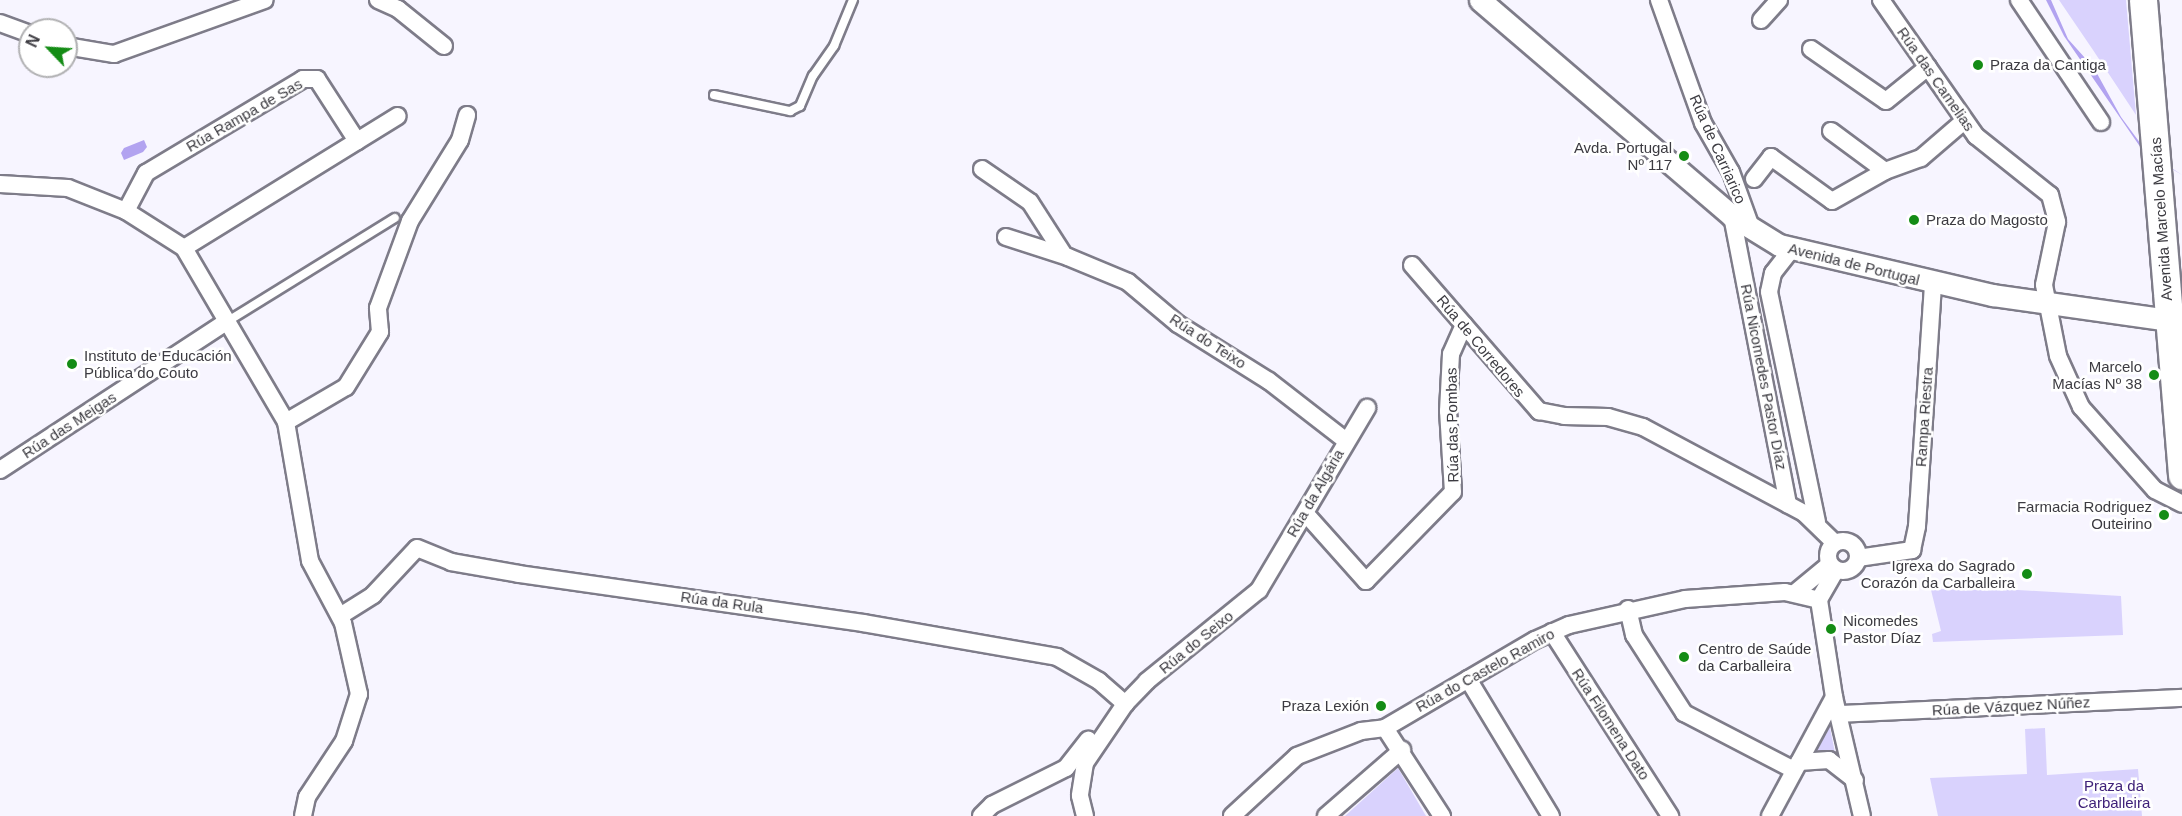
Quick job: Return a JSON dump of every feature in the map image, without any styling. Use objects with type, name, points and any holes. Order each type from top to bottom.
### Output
[{"type":"main road","name":"Avenida Marcelo Macías","points":[[2143,0],[2182,475]]},
{"type":"street","points":[[78,48],[114,54],[265,0]]},
{"type":"street","points":[[378,0],[398,9],[444,46]]},
{"type":"street","name":"Avenida de Portugal","points":[[1480,0],[1732,216],[1752,230],[1791,250],[2047,305],[2169,320]]},
{"type":"street","name":"Rúa de Carriarico","points":[[1659,0],[1703,123],[1731,172],[1752,230]]},
{"type":"street","points":[[1761,20],[1779,0]]},
{"type":"street","name":"Rúa das Camelias","points":[[1881,0],[1976,136],[2043,187],[2055,205],[2057,222],[2044,285],[2058,356],[2081,407],[2155,489],[2182,504]]},
{"type":"street","points":[[2019,0],[2101,122]]},
{"type":"street","points":[[0,23],[18,30]]},
{"type":"street","points":[[1811,49],[1886,101],[1928,67]]},
{"type":"street","name":"Rúa Rampa de Sas","points":[[126,211],[146,173],[303,79],[317,79],[357,141]]},
{"type":"street","points":[[286,422],[346,387],[380,332],[378,308],[410,221],[460,140],[467,115]]},
{"type":"street","points":[[184,248],[398,116]]},
{"type":"street","points":[[1754,179],[1771,157],[1832,201],[1885,171],[1921,159],[1964,121]]},
{"type":"street","points":[[1831,131],[1885,171]]},
{"type":"street","points":[[982,169],[1030,202],[1064,255]]},
{"type":"street","points":[[0,184],[68,188],[126,211],[184,248],[286,422],[310,561],[340,616],[359,694],[344,741],[307,797],[304,815]]},
{"type":"street","name":"Rúa Nicomedes Pastor Díaz","points":[[1732,216],[1788,505],[1817,522],[1835,543],[1849,543],[1858,558]]},
{"type":"street","name":"Rúa do Teixo","points":[[1006,237],[1064,255],[1128,282],[1178,324],[1269,381],[1346,440]]},
{"type":"street","name":"Rúa Nicomedes Pastor Díaz","points":[[1791,250],[1773,273],[1768,292],[1817,522]]},
{"type":"street","name":"Rúa de Corredores","points":[[1413,265],[1539,411],[1608,417],[1643,427],[1788,505]]},
{"type":"street","name":"Rampa Riestra","points":[[1858,558],[1912,550],[1917,525],[1933,282]]},
{"type":"street","name":"Rúa das Meigas","points":[[0,470],[228,321]]},
{"type":"street","name":"Rúa das Pombas","points":[[1306,514],[1366,581],[1453,492],[1448,411],[1451,354],[1464,325]]},
{"type":"street","name":"Rúa da Algária","points":[[1265,580],[1367,408]]},
{"type":"street","points":[[1835,543],[1829,550],[1833,567],[1819,600],[1834,697],[1862,816]]},
{"type":"street","name":"Rúa da Rula","points":[[340,616],[373,595],[417,548],[451,562],[519,574],[863,623],[1057,657],[1099,681],[1122,701]]},
{"type":"street","points":[[1796,592],[1833,567],[1850,570],[1858,558]]},
{"type":"street","name":"Rúa do Seixo","points":[[981,816],[992,805],[1066,768],[1122,701],[1259,590],[1265,580]]},
{"type":"street","points":[[1796,592],[1819,600]]},
{"type":"street","name":"Rúa do Castelo Ramiro","points":[[1232,816],[1297,756],[1361,731],[1385,728],[1552,632],[1628,609],[1685,599],[1796,592]]},
{"type":"street","points":[[1628,609],[1634,635],[1684,713],[1797,766],[1829,760],[1854,780]]},
{"type":"street","name":"Rúa Filomena Dato","points":[[1552,632],[1670,816]]},
{"type":"street","points":[[1468,679],[1551,816]]},
{"type":"street","points":[[1770,816],[1834,697]]},
{"type":"street","name":"Rúa de Vázquez Núñez","points":[[1839,714],[2182,698]]},
{"type":"street","name":"Rúa do Seixo","points":[[1085,816],[1080,796],[1085,763],[1122,701]]},
{"type":"street","points":[[1385,728],[1402,750],[1442,816]]},
{"type":"street","points":[[1326,816],[1402,750]]},
{"type":"lane","points":[[714,95],[790,111],[800,106],[813,76],[834,46],[853,0]]},
{"type":"lane","points":[[228,321],[395,218]]},
{"type":"green space","points":[[2059,0],[2126,0],[2136,115],[2093,50]]},
{"type":"green space","points":[[1968,587],[2121,596],[2123,635],[1933,642],[1932,634],[1941,631],[1931,590]]},
{"type":"green space","points":[[1828,718],[1835,753],[1811,754]]},
{"type":"green space","name":"Praza da Carballeira","points":[[2045,728],[2047,775],[2138,769],[2142,816],[1938,816],[1930,778],[2027,774],[2025,729]]},
{"type":"green space","points":[[1398,768],[1426,816],[1345,816]]},
{"type":"shaded area","points":[[2046,0],[2051,0],[2068,39],[2094,68],[2121,117],[2146,151],[2182,175],[2143,151],[2064,36]]},
{"type":"shaded area","points":[[144,140],[147,147],[143,152],[124,160],[121,153],[124,148]]},
{"type":"place","name":"Praza da Cantiga","points":[[1978,65]]},
{"type":"place","name":"Avda. Portugal Nº 117","points":[[1684,156]]},
{"type":"place","name":"Praza do Magosto","points":[[1914,220]]},
{"type":"place","name":"Instituto de Educación Pública do Couto","points":[[72,364]]},
{"type":"place","name":"Marcelo Macías Nº 38","points":[[2154,375]]},
{"type":"place","name":"Farmacia Rodriguez Outeirino","points":[[2164,515]]},
{"type":"place","name":"Igrexa do Sagrado Corazón da Carballeira","points":[[2027,574]]},
{"type":"place","name":"Nicomedes Pastor Díaz","points":[[1831,629]]},
{"type":"place","name":"Centro de Saúde da Carballeira","points":[[1684,657]]},
{"type":"place","name":"Praza Lexión","points":[[1381,706]]}]
